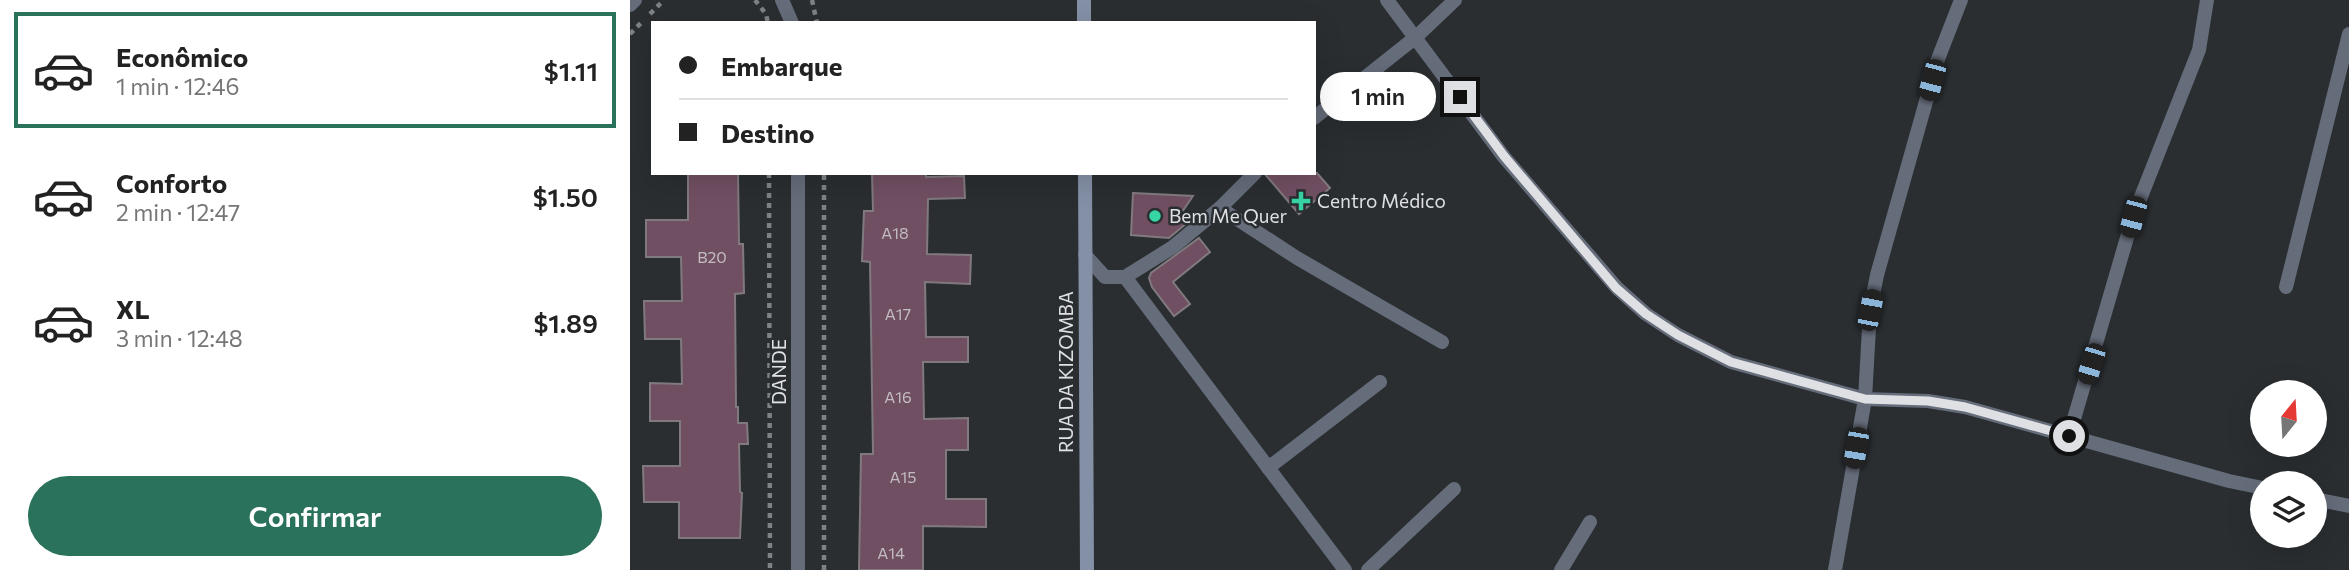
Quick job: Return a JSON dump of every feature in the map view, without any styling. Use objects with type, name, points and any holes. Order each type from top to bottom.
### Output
[{"type":"main road","points":[[1084,0],[1084,21]]},
{"type":"main road","name":"RUA DA KIZOMBA","points":[[1085,175],[1087,570]]},
{"type":"street","points":[[630,5],[635,0]]},
{"type":"street","points":[[782,0],[791,21]]},
{"type":"street","points":[[1387,0],[1504,156],[1616,288],[1646,314],[1678,335],[1731,362],[1865,399],[1928,401],[1965,407],[2250,485]]},
{"type":"street","points":[[1316,116],[1416,37],[1455,0]]},
{"type":"street","points":[[1835,570],[1865,399],[1870,310],[1877,275],[1938,59],[1961,0]]},
{"type":"street","points":[[2069,436],[2133,217],[2199,50],[2207,0]]},
{"type":"street","points":[[2286,287],[2349,34]]},
{"type":"street","name":"DANDE","points":[[798,175],[798,570]]},
{"type":"street","points":[[1085,255],[1105,277],[1125,277],[1173,247],[1220,208],[1253,175]]},
{"type":"street","points":[[1220,208],[1297,258],[1442,342]]},
{"type":"street","points":[[1125,277],[1345,570]]},
{"type":"street","points":[[1268,468],[1380,382]]},
{"type":"street","points":[[1368,570],[1454,489]]},
{"type":"street","points":[[2327,501],[2349,506]]},
{"type":"street","points":[[1561,570],[1590,522]]},
{"type":"path","points":[[755,0],[766,14],[768,21]]},
{"type":"path","points":[[812,0],[817,21]]},
{"type":"path","points":[[769,175],[770,570]]},
{"type":"path","points":[[824,175],[824,570]]},
{"type":"building","name":"Centro Médico","points":[[1317,173],[1330,188],[1299,214],[1266,175]]},
{"type":"building","points":[[688,175],[738,175],[739,244],[743,244],[744,293],[735,294],[736,407],[738,423],[747,423],[748,444],[739,444],[742,493],[740,538],[679,538],[679,502],[644,502],[643,466],[680,466],[680,421],[650,421],[650,383],[682,384],[681,339],[645,339],[644,301],[682,301],[681,257],[646,257],[646,220],[688,220]]},
{"type":"building","points":[[872,175],[964,176],[965,198],[928,199],[927,254],[971,255],[970,284],[925,282],[926,337],[968,337],[968,362],[923,362],[924,419],[968,418],[968,450],[946,450],[946,499],[986,499],[986,527],[923,526],[923,570],[859,570],[861,454],[873,454],[870,262],[862,261],[864,211],[873,211]]},
{"type":"building","name":"Bem Me Quer","points":[[1133,193],[1193,196],[1180,215],[1187,223],[1169,238],[1131,235]]},
{"type":"building","points":[[1199,238],[1210,252],[1173,282],[1190,304],[1174,316],[1152,287],[1149,278],[1151,273]]},
{"type":"place","name":"Centro Médico","points":[[1301,201]]},
{"type":"place","name":"Bem Me Quer","points":[[1155,216]]},
{"type":"route","points":[[1460,97],[1504,156],[1616,288],[1646,314],[1678,335],[1731,362],[1865,399],[1928,401],[1965,407],[2069,436]]}]
